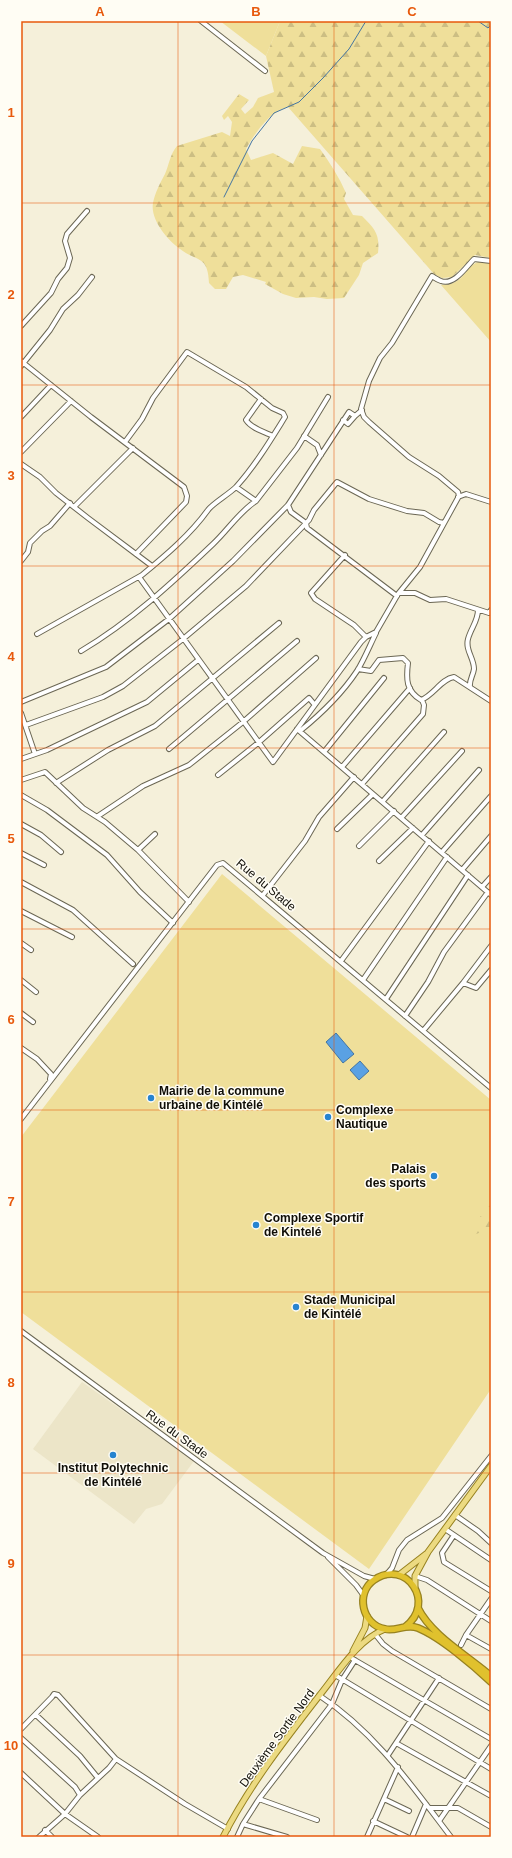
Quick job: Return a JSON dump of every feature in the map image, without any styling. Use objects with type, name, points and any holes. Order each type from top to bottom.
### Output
[{"type":"highway","points":[[386,1575],[399,1575],[415,1587],[419,1600],[414,1619],[395,1630],[378,1627],[367,1616],[364,1610],[364,1596],[366,1590],[375,1580],[386,1575]]},
{"type":"highway","points":[[418,1608],[424,1618],[441,1636],[491,1676]]},
{"type":"highway","points":[[404,1626],[417,1628],[438,1639],[491,1682]]},
{"type":"main road","points":[[415,1587],[415,1576],[428,1552],[491,1466]]},
{"type":"main road","points":[[399,1575],[428,1552]]},
{"type":"main road","name":"Deuxième Sortie Nord","points":[[223,1837],[269,1762],[350,1655],[365,1628],[367,1616]]},
{"type":"main road","name":"Deuxième Sortie Nord","points":[[350,1655],[375,1634],[385,1629]]},
{"type":"street","points":[[201,21],[265,71]]},
{"type":"street","points":[[21,326],[51,293],[58,279],[67,268],[70,258],[65,241],[67,234],[87,211]]},
{"type":"street","points":[[343,420],[348,424],[362,410],[369,381],[375,368],[432,276],[440,281],[447,282],[457,277],[474,259],[491,261]]},
{"type":"street","points":[[92,277],[84,289],[63,309],[50,330],[22,363],[184,487],[187,496],[186,502],[181,509],[136,554]]},
{"type":"street","points":[[38,634],[139,577],[175,546],[208,510],[236,487],[261,455],[285,417],[284,413],[261,399],[242,384],[187,352],[153,398],[145,414],[125,442]]},
{"type":"street","points":[[21,417],[51,385]]},
{"type":"street","points":[[81,651],[108,635],[154,598],[206,551],[248,506],[256,501],[297,448],[328,397]]},
{"type":"street","points":[[261,399],[246,420],[260,430],[273,436]]},
{"type":"street","points":[[21,452],[71,401]]},
{"type":"street","points":[[298,730],[317,718],[337,697],[358,669],[376,632],[398,594],[420,566],[458,497],[458,492],[450,483],[409,457],[369,422],[362,410]]},
{"type":"street","points":[[21,702],[106,667],[169,619],[233,561],[288,504],[349,412],[355,416]]},
{"type":"street","points":[[304,436],[317,445],[320,455]]},
{"type":"street","points":[[74,507],[133,448]]},
{"type":"street","points":[[21,464],[40,477],[74,507],[152,566]]},
{"type":"street","points":[[26,725],[103,697],[123,686],[183,639],[246,586],[305,526],[314,510],[337,482],[369,499],[407,511],[424,513],[439,522],[444,523]]},
{"type":"street","points":[[236,487],[256,501]]},
{"type":"street","points":[[458,497],[466,494],[491,502]]},
{"type":"street","points":[[21,561],[28,552],[30,543],[42,531],[50,526],[70,503]]},
{"type":"street","points":[[288,504],[291,512],[305,526],[330,546],[345,555],[398,594],[407,592],[415,593],[430,600],[446,599],[489,613],[491,610]]},
{"type":"street","points":[[345,555],[311,594],[315,599],[354,625],[366,636]]},
{"type":"street","points":[[139,577],[227,701],[273,762],[298,730],[314,704],[366,636],[376,632]]},
{"type":"street","points":[[470,687],[470,677],[474,668],[467,647],[468,639],[478,618],[478,610]]},
{"type":"street","points":[[56,783],[108,750],[155,726],[279,623]]},
{"type":"street","points":[[169,749],[297,641]]},
{"type":"street","points":[[358,669],[371,671],[379,660],[396,657],[403,658],[408,664],[406,677],[410,688],[418,698],[422,700],[424,705],[423,714],[362,784]]},
{"type":"street","points":[[98,816],[143,786],[189,765],[243,722],[316,658]]},
{"type":"street","points":[[21,759],[35,754],[147,702],[198,660]]},
{"type":"street","points":[[422,700],[430,696],[449,678],[454,677],[491,701]]},
{"type":"street","points":[[459,680],[470,677]]},
{"type":"street","points":[[324,752],[384,678]]},
{"type":"street","points":[[342,767],[410,688]]},
{"type":"street","points":[[218,775],[258,743],[309,698],[314,704]]},
{"type":"street","points":[[21,713],[35,754]]},
{"type":"street","points":[[298,730],[489,893],[444,952],[428,982],[405,1016]]},
{"type":"street","points":[[383,801],[444,732]]},
{"type":"street","points":[[402,818],[462,751]]},
{"type":"street","points":[[422,835],[479,770]]},
{"type":"street","points":[[21,780],[45,772],[83,808],[98,816],[138,850],[189,902]]},
{"type":"street","points":[[262,895],[305,841],[319,817],[354,777]]},
{"type":"street","points":[[337,829],[374,794]]},
{"type":"street","points":[[21,795],[47,810],[107,855],[140,892],[173,923]]},
{"type":"street","points":[[442,852],[491,796]]},
{"type":"street","points":[[359,846],[394,811]]},
{"type":"street","points":[[21,824],[41,835],[61,852]]},
{"type":"street","points":[[379,860],[414,828]]},
{"type":"street","points":[[138,850],[155,834]]},
{"type":"street","points":[[462,870],[491,836]]},
{"type":"street","points":[[341,961],[429,841]]},
{"type":"street","points":[[21,853],[44,865]]},
{"type":"street","points":[[363,980],[448,857]]},
{"type":"street","name":"Rue du Stade","points":[[21,1119],[217,865],[221,863],[223,863],[262,895],[491,1088]]},
{"type":"street","points":[[386,999],[468,875]]},
{"type":"street","points":[[482,887],[491,877]]},
{"type":"street","points":[[21,882],[73,910],[133,964]]},
{"type":"street","points":[[21,911],[72,937]]},
{"type":"street","points":[[21,943],[31,950]]},
{"type":"street","points":[[423,1031],[463,983],[491,946]]},
{"type":"street","points":[[463,983],[476,988],[491,970]]},
{"type":"street","points":[[21,980],[36,992]]},
{"type":"street","points":[[21,1013],[33,1022]]},
{"type":"street","points":[[21,1048],[37,1059],[51,1074],[49,1083]]},
{"type":"street","name":"Rue du Stade","points":[[21,1331],[323,1553],[364,1576],[375,1580]]},
{"type":"street","points":[[386,1575],[392,1568],[399,1550],[407,1540],[442,1518],[491,1456]]},
{"type":"street","points":[[455,1515],[478,1531],[491,1543]]},
{"type":"street","points":[[445,1529],[491,1560]]},
{"type":"street","points":[[454,1536],[442,1553],[444,1562],[491,1591]]},
{"type":"street","name":"Rue du Stade","points":[[323,1553],[343,1572],[364,1596]]},
{"type":"street","points":[[415,1576],[427,1580],[491,1621]]},
{"type":"street","points":[[461,1645],[466,1635],[491,1599]]},
{"type":"street","points":[[375,1634],[387,1648],[491,1709]]},
{"type":"street","points":[[466,1635],[491,1649]]},
{"type":"street","points":[[350,1655],[355,1660],[491,1739]]},
{"type":"street","points":[[237,1837],[243,1824],[259,1799],[332,1704],[342,1680],[355,1660]]},
{"type":"street","points":[[335,1675],[410,1722],[491,1769]]},
{"type":"street","points":[[388,1755],[439,1678]]},
{"type":"street","points":[[21,1729],[36,1715],[54,1694],[58,1695],[116,1758],[185,1804],[228,1829]]},
{"type":"street","points":[[320,1696],[332,1704],[388,1755],[451,1837]]},
{"type":"street","points":[[36,1715],[80,1756],[98,1778]]},
{"type":"street","points":[[21,1738],[75,1787],[80,1795]]},
{"type":"street","points":[[396,1743],[491,1796]]},
{"type":"street","points":[[439,1821],[491,1746]]},
{"type":"street","points":[[39,1837],[45,1830],[65,1814],[80,1795],[109,1768],[116,1758]]},
{"type":"street","points":[[367,1837],[398,1767]]},
{"type":"street","points":[[21,1773],[65,1814],[98,1837]]},
{"type":"street","points":[[259,1799],[317,1820]]},
{"type":"street","points":[[384,1799],[410,1811]]},
{"type":"street","points":[[428,1806],[461,1809],[491,1827]]},
{"type":"street","points":[[412,1837],[428,1806]]},
{"type":"street","points":[[373,1822],[407,1837]]},
{"type":"street","points":[[243,1824],[287,1837]]},
{"type":"street","points":[[45,1830],[52,1837]]},
{"type":"shaded area","name":"Institut Polytechnic de Kintélé","points":[[82,1382],[194,1461],[162,1504],[146,1509],[134,1524],[33,1449]]},
{"type":"green space","points":[[220,21],[280,21],[266,56]]},
{"type":"green space","points":[[280,21],[491,21],[491,258],[475,255],[452,277],[442,278],[434,274],[288,107],[275,113],[263,124],[246,149],[251,160],[273,153],[293,164],[302,146],[320,149],[334,170],[346,193],[344,199],[353,215],[362,216],[376,232],[378,253],[363,263],[359,275],[344,298],[296,298],[283,294],[265,284],[266,282],[243,275],[233,277],[226,289],[215,289],[209,283],[208,274],[204,263],[180,249],[165,235],[160,229],[154,216],[153,203],[173,152],[177,146],[222,132],[230,136],[232,122],[228,116],[224,120],[222,116],[239,94],[249,100],[241,109],[245,114],[253,107],[258,98],[274,92],[266,56]]},
{"type":"green space","points":[[481,261],[491,263],[491,342],[441,285],[456,282],[471,266]]},
{"type":"green space","name":"Complexe Sportif de Kintelé","points":[[222,874],[491,1100],[491,1389],[369,1569],[21,1312],[21,1137]]},
{"type":"green space","points":[[491,1204],[491,1228],[464,1239],[469,1230]]},
{"type":"water","points":[[336,1033],[354,1054],[343,1063],[326,1042]]},
{"type":"water","points":[[360,1061],[369,1071],[359,1080],[350,1070]]},
{"type":"waterway","points":[[224,197],[252,141],[274,113],[299,102],[349,49],[366,21]]},
{"type":"waterway","points":[[478,21],[488,28],[491,25]]},
{"type":"place","name":"Mairie de la commune urbaine de Kintélé","points":[[151,1098]]},
{"type":"place","name":"Complexe Nautique","points":[[328,1117]]},
{"type":"place","name":"Palais des sports","points":[[434,1176]]},
{"type":"place","name":"Complexe Sportif de Kintelé","points":[[256,1225]]},
{"type":"place","name":"Stade Municipal de Kintélé","points":[[296,1307]]},
{"type":"place","name":"Institut Polytechnic de Kintélé","points":[[113,1455]]}]
